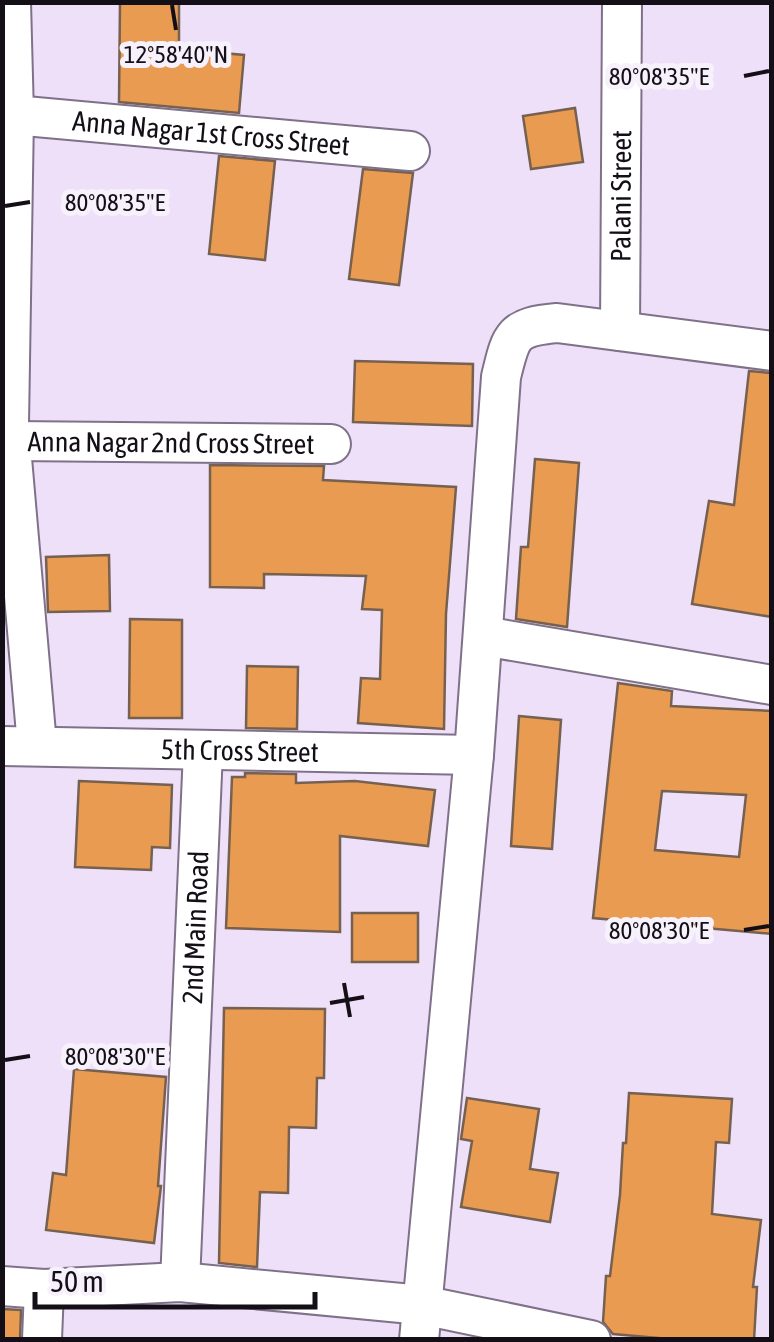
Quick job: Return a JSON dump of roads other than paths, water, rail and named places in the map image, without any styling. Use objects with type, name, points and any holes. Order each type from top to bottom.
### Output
[{"type":"street","points":[[12,2],[11,441],[20,745]]},
{"type":"street","name":"Palani Street","points":[[620,331],[622,2]]},
{"type":"street","name":"Anna Nagar 1st Cross Street","points":[[14,114],[410,151]]},
{"type":"street","points":[[420,1322],[474,755],[501,377],[510,343],[528,325],[557,322],[772,351]]},
{"type":"street","name":"Anna Nagar 2nd Cross Street","points":[[11,441],[331,444]]},
{"type":"street","points":[[483,636],[772,685]]},
{"type":"street","name":"5th Cross Street","points":[[20,745],[474,755]]},
{"type":"street","name":"2nd Main Road","points":[[180,1282],[203,751]]},
{"type":"street","points":[[2,1286],[44,1289],[180,1282],[420,1322],[590,1340]]},
{"type":"street","points":[[42,1340],[44,1289]]}]
